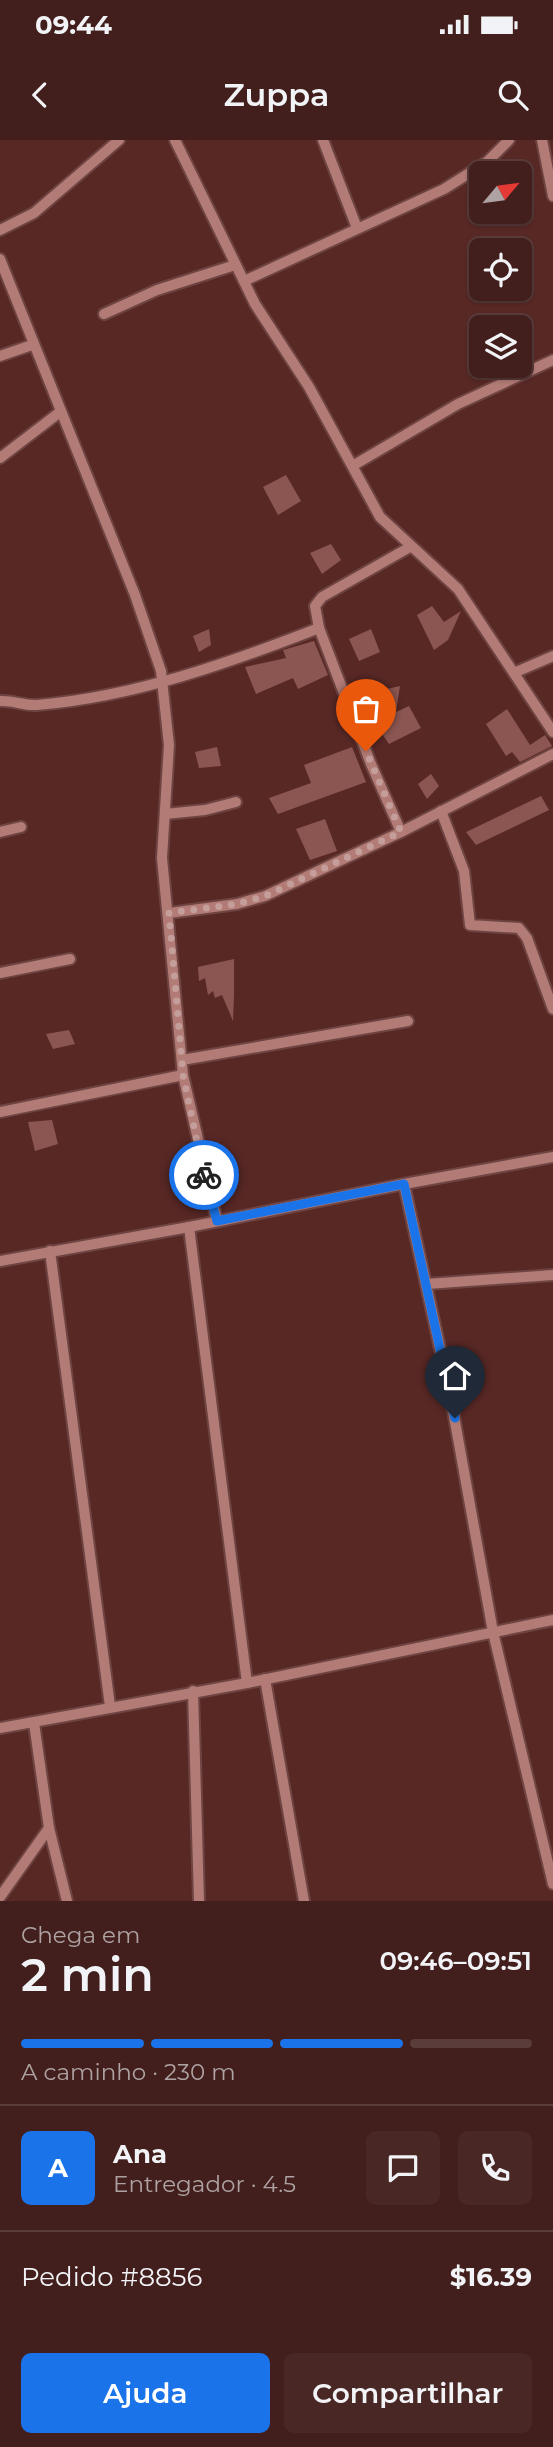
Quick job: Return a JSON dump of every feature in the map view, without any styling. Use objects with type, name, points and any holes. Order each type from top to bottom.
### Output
[{"type":"street","points":[[0,230],[33,213],[119,140]]},
{"type":"street","points":[[175,140],[255,304],[309,387],[354,465],[380,517],[458,589],[516,672],[553,732]]},
{"type":"street","points":[[323,140],[357,228]]},
{"type":"street","points":[[244,281],[467,176],[509,140]]},
{"type":"street","points":[[542,140],[553,196]]},
{"type":"street","points":[[0,259],[32,345],[135,595],[164,682],[170,745],[162,858],[183,1075],[199,1155],[217,1221]]},
{"type":"street","points":[[104,314],[157,290],[235,265]]},
{"type":"street","points":[[0,356],[32,345]]},
{"type":"street","points":[[354,465],[458,404],[553,360]]},
{"type":"street","points":[[0,458],[60,412]]},
{"type":"street","points":[[401,832],[371,764],[319,628],[315,606],[322,597],[410,547]]},
{"type":"street","points":[[0,701],[35,705],[164,682],[319,628]]},
{"type":"street","points":[[516,672],[553,656]]},
{"type":"street","points":[[169,913],[237,904],[265,896],[401,832],[553,754]]},
{"type":"street","points":[[165,814],[205,810],[236,802]]},
{"type":"street","points":[[441,811],[464,871],[467,919],[470,925],[519,928],[527,938],[553,1009]]},
{"type":"street","points":[[0,832],[21,827]]},
{"type":"street","points":[[0,972],[70,959]]},
{"type":"street","points":[[182,1060],[408,1021]]},
{"type":"street","points":[[0,1112],[183,1075]]},
{"type":"street","points":[[0,1261],[553,1157]]},
{"type":"street","points":[[404,1184],[474,1514],[494,1632],[553,1884]]},
{"type":"street","points":[[189,1227],[247,1683]]},
{"type":"street","points":[[50,1251],[110,1706]]},
{"type":"street","points":[[427,1284],[553,1275]]},
{"type":"street","points":[[0,1728],[247,1683],[553,1620]]},
{"type":"street","points":[[265,1679],[304,1901]]},
{"type":"street","points":[[194,1691],[200,1901]]},
{"type":"street","points":[[34,1723],[49,1828],[67,1901]]},
{"type":"street","points":[[0,1897],[49,1828]]},
{"type":"building","points":[[286,475],[301,501],[278,515],[263,487]]},
{"type":"building","points":[[331,544],[341,560],[322,574],[310,553]]},
{"type":"building","points":[[432,606],[444,622],[461,611],[448,640],[434,650],[417,615]]},
{"type":"building","points":[[209,629],[211,645],[199,652],[193,636]]},
{"type":"building","points":[[371,629],[380,652],[359,661],[349,639]]},
{"type":"building","points":[[314,641],[328,675],[298,689],[293,678],[256,694],[245,667],[286,658],[283,650]]},
{"type":"building","points":[[400,686],[396,712],[409,706],[421,728],[389,744],[374,722],[378,720],[374,692]]},
{"type":"building","points":[[507,709],[530,745],[545,735],[552,746],[520,762],[512,752],[506,756],[486,724]]},
{"type":"building","points":[[217,747],[221,766],[199,768],[195,752]]},
{"type":"building","points":[[352,747],[366,782],[278,814],[269,798],[311,783],[304,765]]},
{"type":"building","points":[[431,774],[439,786],[427,799],[418,784]]},
{"type":"building","points":[[541,796],[549,810],[476,845],[466,832]]},
{"type":"building","points":[[325,819],[337,851],[310,860],[296,829]]},
{"type":"building","points":[[234,959],[233,1021],[222,995],[215,998],[213,991],[208,995],[205,978],[199,981],[198,967]]},
{"type":"building","points":[[69,1030],[75,1044],[53,1049],[46,1034]]},
{"type":"building","points":[[52,1120],[58,1144],[35,1151],[28,1122]]},
{"type":"way so far","points":[[204,1175],[183,1075],[169,913],[237,904],[265,896],[401,832],[366,751]]},
{"type":"route","points":[[204,1175],[217,1221],[404,1184],[455,1418]]}]
